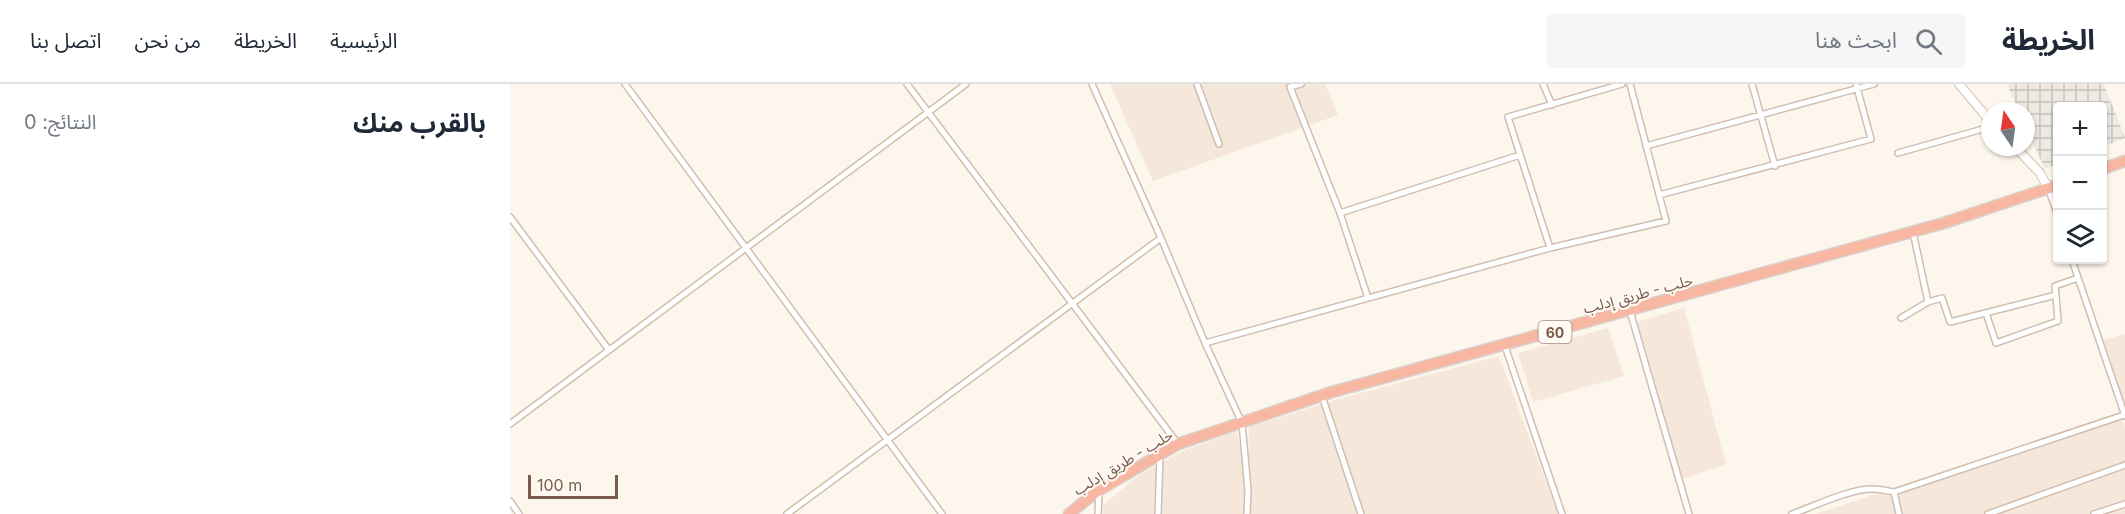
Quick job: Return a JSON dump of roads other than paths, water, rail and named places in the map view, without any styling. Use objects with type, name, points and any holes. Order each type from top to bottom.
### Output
[{"type":"highway","points":[[2107,168],[2125,161]]},
{"type":"highway","name":"حلب - طريق إدلب","points":[[1069,514],[1099,490],[1178,444],[1322,396],[1913,232],[2053,187]]},
{"type":"street","points":[[626,84],[745,249],[942,514]]},
{"type":"street","points":[[907,84],[1178,444]]},
{"type":"street","points":[[510,424],[966,84]]},
{"type":"street","points":[[1092,84],[1161,238],[1204,343],[1242,423],[1248,490],[1247,514]]},
{"type":"street","points":[[1197,84],[1219,144]]},
{"type":"street","points":[[1301,84],[1290,86],[1340,213],[1368,298]]},
{"type":"street","points":[[1543,84],[1552,105]]},
{"type":"street","points":[[1550,248],[1508,117],[1622,84]]},
{"type":"street","points":[[1204,343],[1550,248],[1666,221],[1630,84]]},
{"type":"street","points":[[1752,84],[1775,166]]},
{"type":"street","points":[[1646,146],[1874,84]]},
{"type":"street","points":[[1959,84],[1981,110]]},
{"type":"street","points":[[1659,195],[1870,139],[1857,87]]},
{"type":"street","points":[[1898,153],[1981,130]]},
{"type":"street","points":[[1340,213],[1520,155]]},
{"type":"street","points":[[2024,156],[2053,187]]},
{"type":"street","points":[[510,217],[609,350]]},
{"type":"street","points":[[1913,232],[1928,302]]},
{"type":"street","points":[[787,514],[1161,238]]},
{"type":"street","points":[[1792,514],[1847,493],[1874,489],[1894,492],[2125,415],[2073,264]]},
{"type":"street","points":[[1986,313],[1996,343],[2058,321],[2055,286],[2078,278]]},
{"type":"street","points":[[1901,318],[1928,302],[1942,298],[1950,322],[2056,295]]},
{"type":"street","points":[[1630,311],[1689,514]]},
{"type":"street","points":[[1505,346],[1562,514]]},
{"type":"street","points":[[1322,396],[1361,514]]},
{"type":"street","points":[[1158,514],[1160,455]]},
{"type":"street","points":[[1988,514],[2125,465]]},
{"type":"street","points":[[1098,514],[1099,490]]},
{"type":"street","points":[[1894,492],[1899,514]]},
{"type":"street","points":[[510,501],[515,512]]},
{"type":"street","points":[[2094,514],[2125,504]]}]
